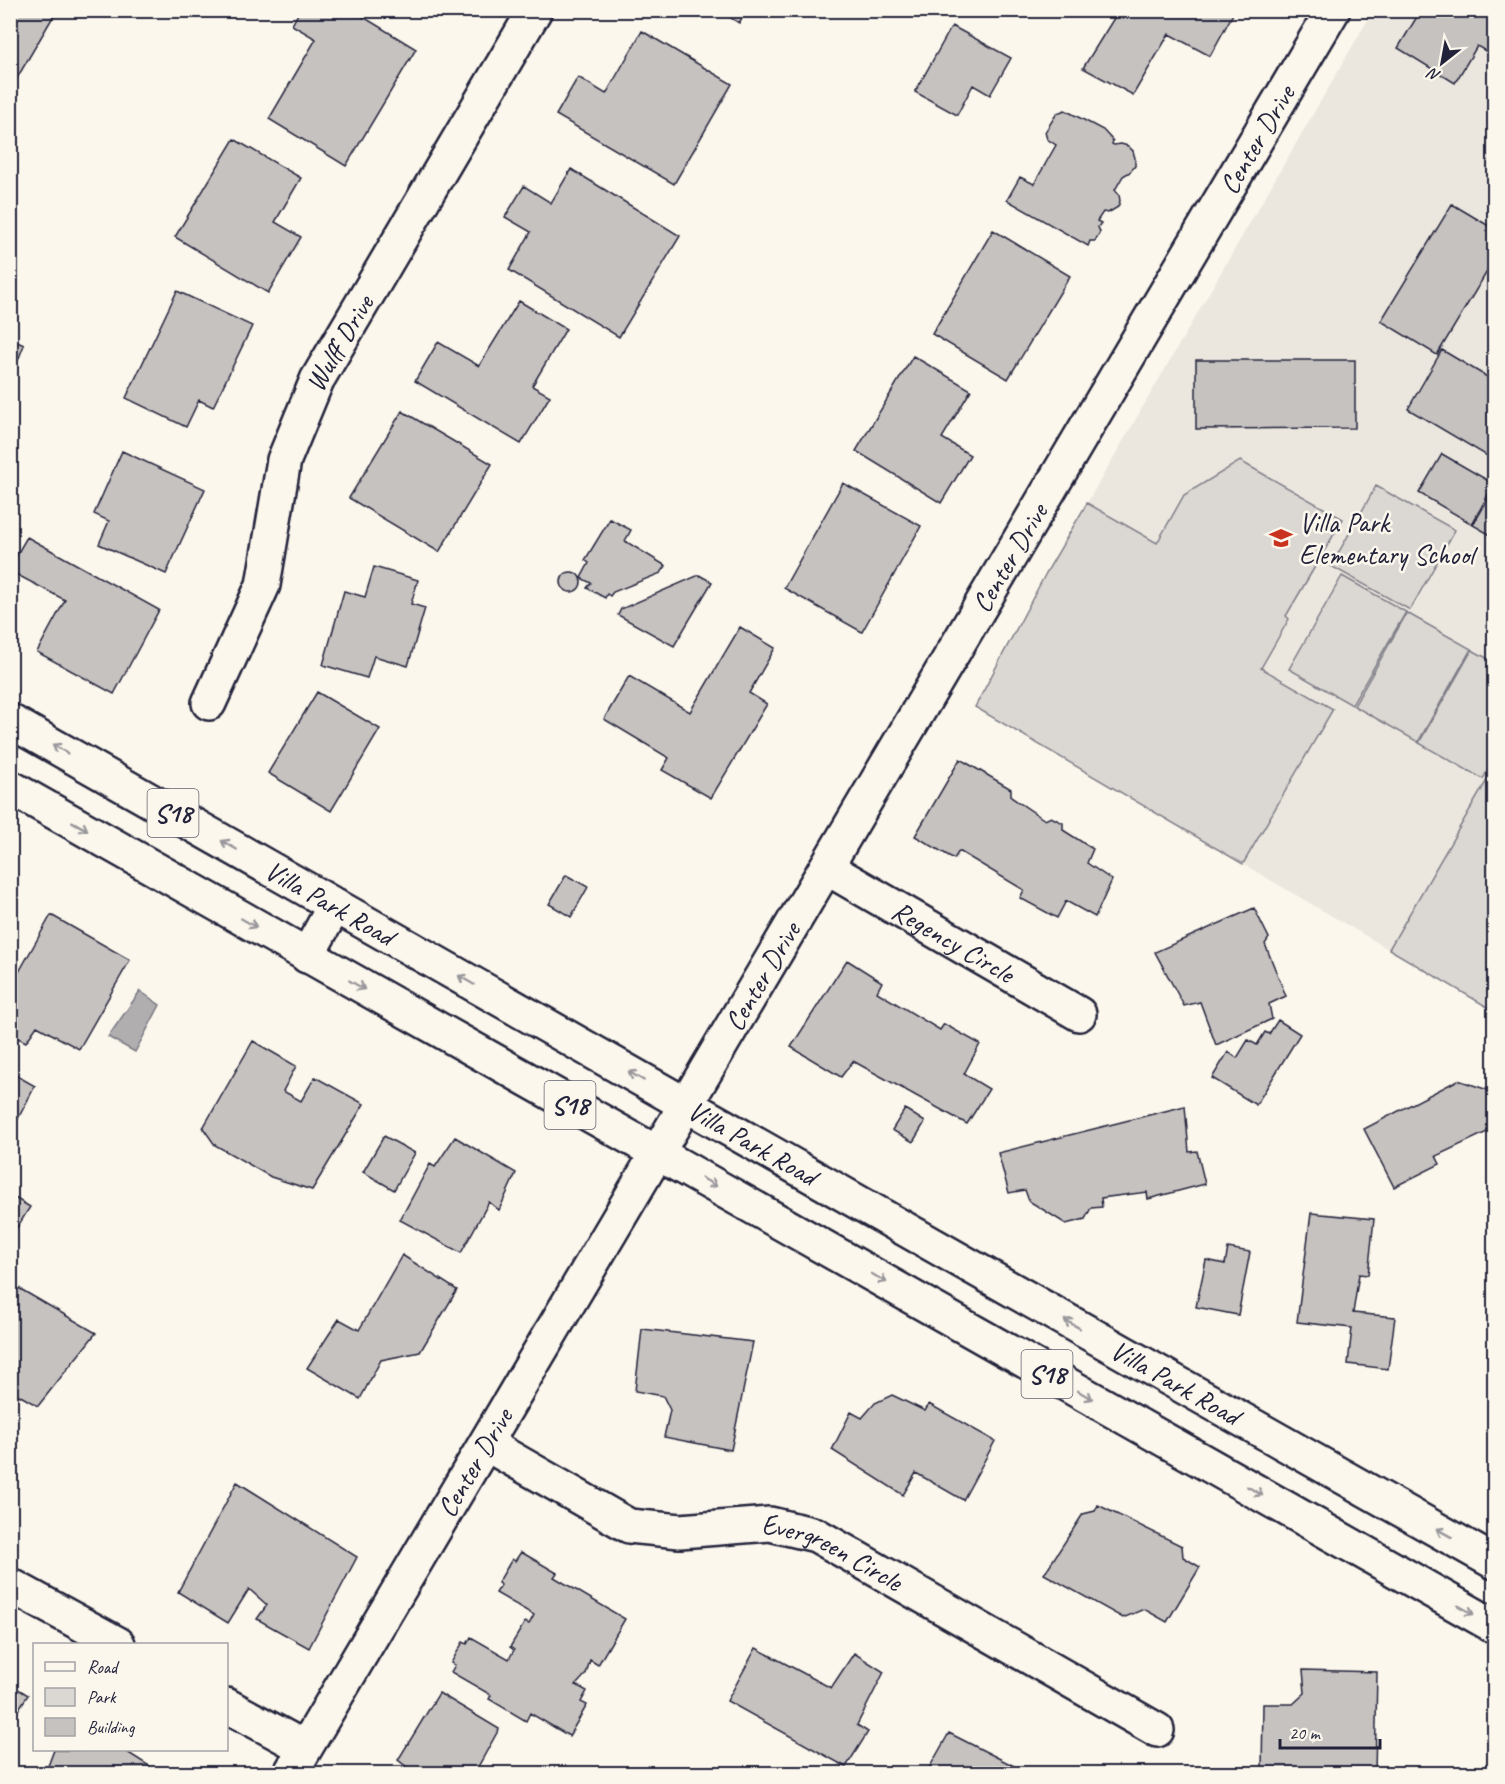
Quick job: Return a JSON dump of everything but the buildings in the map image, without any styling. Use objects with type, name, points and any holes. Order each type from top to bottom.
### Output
[{"type":"street","name":"Wulff Drive","points":[[209,703],[263,585],[284,460],[317,380],[535,10]]},
{"type":"street","name":"Center Drive","points":[[297,1761],[1333,10]]},
{"type":"street","name":"Villa Park Road","points":[[10,721],[1494,1562]]},
{"type":"street","name":"Villa Park Road","points":[[10,788],[1494,1626]]},
{"type":"street","name":"Regency Circle","points":[[827,868],[1078,1014]]},
{"type":"street","points":[[307,956],[335,905]]},
{"type":"street","name":"Evergreen Circle","points":[[486,1444],[629,1526],[680,1531],[770,1524],[816,1535],[1157,1730]]},
{"type":"street","points":[[10,1585],[116,1643]]},
{"type":"street","points":[[228,1707],[297,1761]]},
{"type":"shaded area","name":"Villa Park Elementary School","points":[[1373,11],[1494,11],[1494,1011],[975,707],[1046,573]]},
{"type":"shaded area","points":[[140,991],[160,1005],[135,1052],[108,1037]]},
{"type":"green space","points":[[1240,461],[1343,519],[1286,616],[1289,619],[1261,668],[1333,709],[1243,864],[975,707],[1046,573],[1087,503],[1157,543],[1184,495]]},
{"type":"green space","points":[[1376,486],[1455,530],[1410,610],[1331,566]]},
{"type":"green space","points":[[1342,576],[1406,612],[1352,705],[1289,669]]},
{"type":"green space","points":[[1407,613],[1471,649],[1418,742],[1354,706]]},
{"type":"green space","points":[[1472,650],[1494,662],[1494,758],[1483,779],[1419,743]]},
{"type":"green space","points":[[1494,768],[1494,1011],[1389,949]]},
{"type":"place","name":"Villa Park Elementary School","points":[[1281,538]]}]
